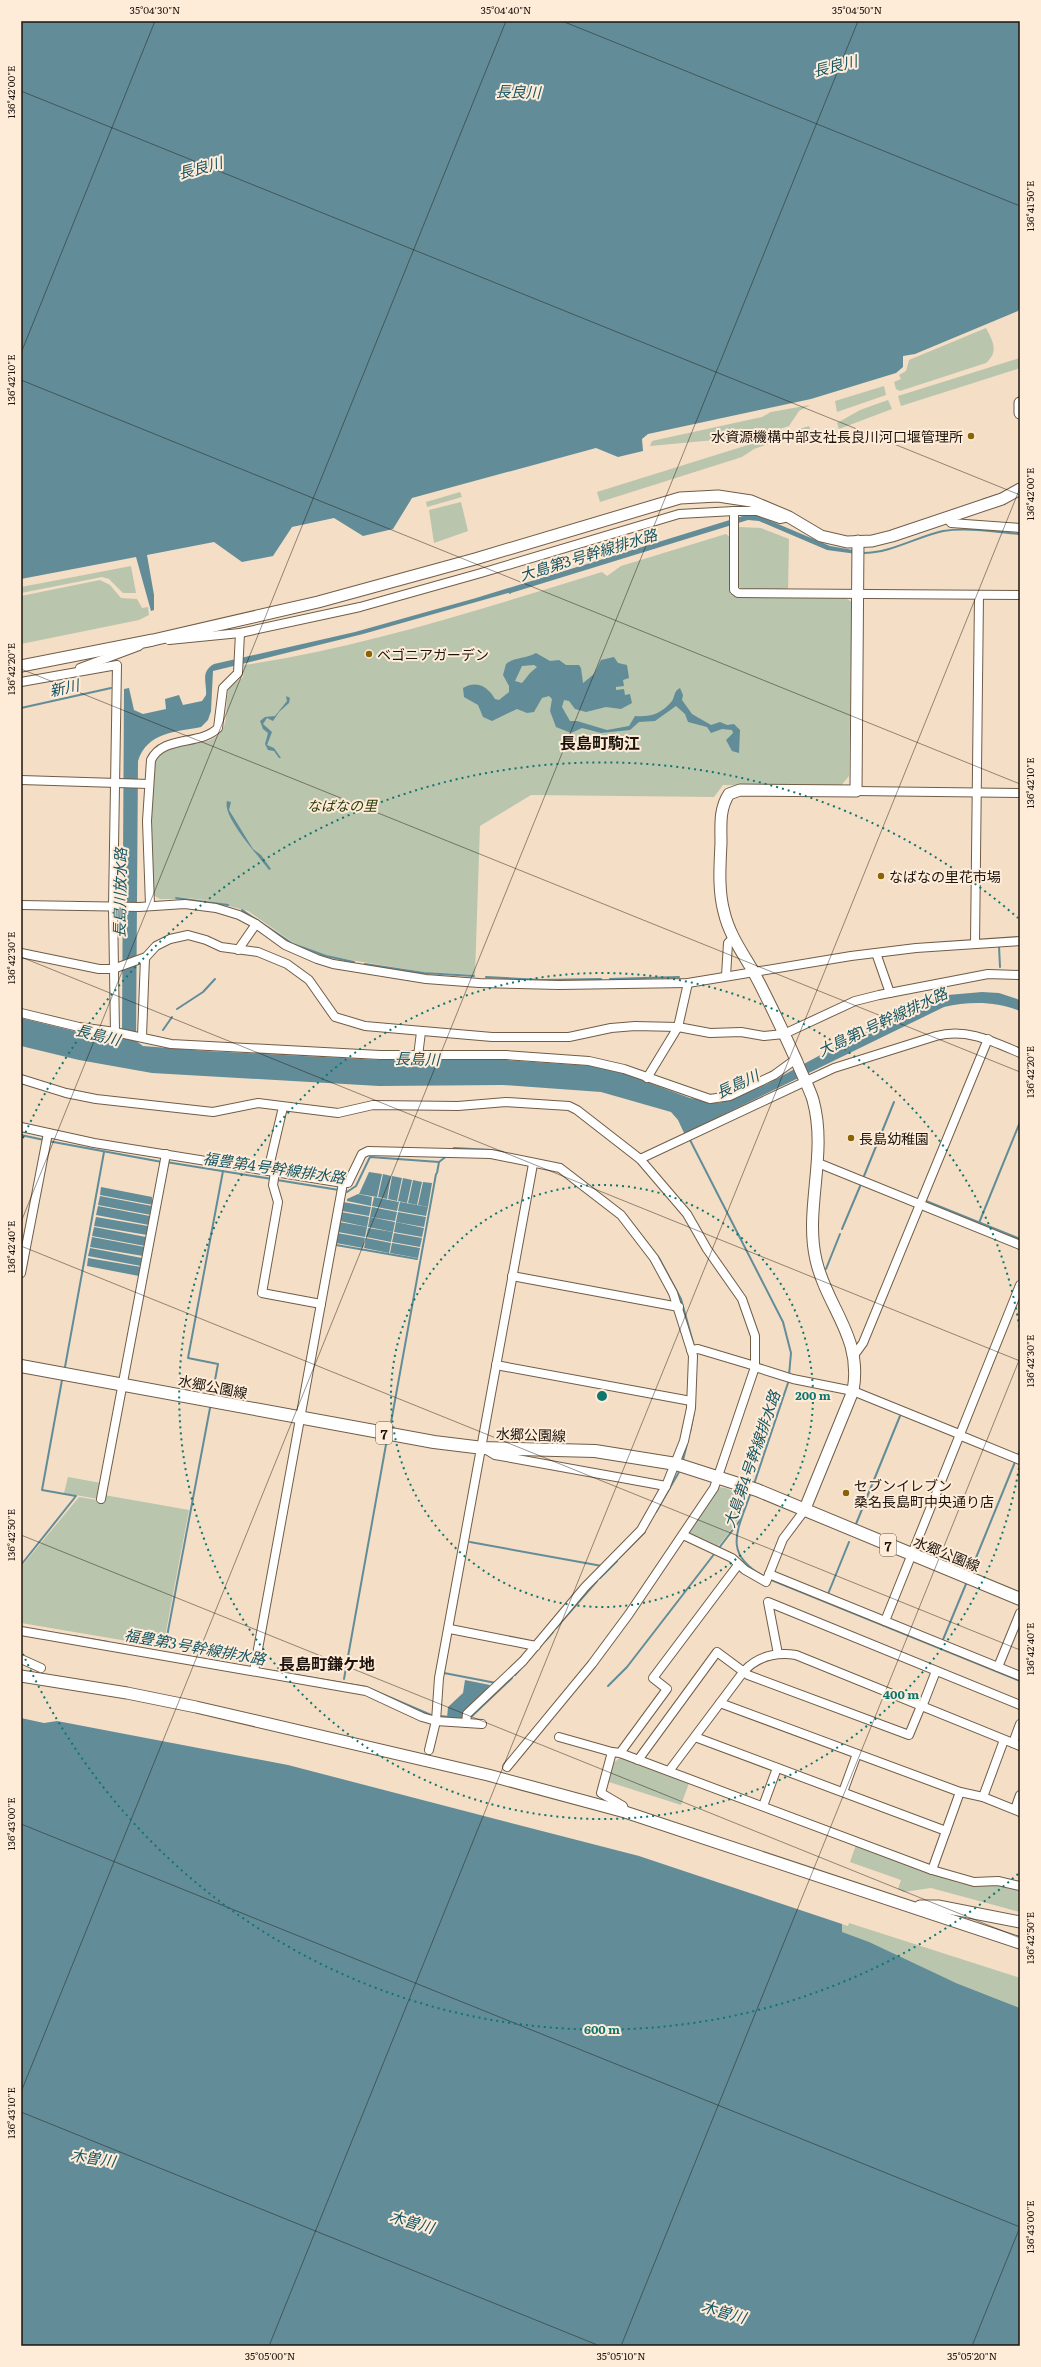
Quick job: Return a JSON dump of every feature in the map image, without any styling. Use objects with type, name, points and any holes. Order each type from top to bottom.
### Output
[{"type":"main road","name":"水郷公園線","points":[[21,1366],[434,1442],[483,1448],[595,1452],[676,1464],[720,1476],[1020,1599]]},
{"type":"street","points":[[1020,403],[1020,413]]},
{"type":"street","points":[[21,666],[153,640],[318,602],[475,560],[680,498],[718,496],[751,501],[789,517],[821,536],[839,541],[858,549],[892,536],[1012,496],[1020,489]]},
{"type":"street","points":[[58,675],[135,648],[153,640],[175,640],[240,634],[360,607],[481,573],[679,514],[734,514],[757,511],[780,519],[789,517]]},
{"type":"street","points":[[734,514],[734,590],[738,593],[1020,595]]},
{"type":"street","points":[[947,518],[951,523],[1020,528]]},
{"type":"street","points":[[856,791],[858,549]]},
{"type":"street","points":[[975,944],[979,595]]},
{"type":"street","points":[[150,905],[147,821],[151,760],[154,754],[162,747],[205,737],[218,728],[223,688],[226,683],[236,676],[240,634]]},
{"type":"street","points":[[21,682],[117,665],[115,968],[117,1032]]},
{"type":"street","points":[[21,780],[149,784]]},
{"type":"street","points":[[683,1535],[732,1558],[738,1565],[753,1576],[766,1582],[783,1539],[804,1511],[854,1391],[856,1376],[854,1354],[847,1333],[820,1278],[815,1258],[813,1236],[818,1163],[817,1121],[806,1082],[753,971],[733,938],[724,912],[720,882],[721,812],[729,794],[740,790],[1020,793]]},
{"type":"street","points":[[21,905],[139,907],[150,905],[185,904],[216,908],[239,914],[256,924],[285,945],[317,959],[426,979],[559,985],[688,983],[753,971],[876,953],[1020,941]]},
{"type":"street","points":[[238,950],[256,924]]},
{"type":"street","points":[[21,953],[99,969],[115,968],[142,959],[156,946],[170,939],[183,936],[197,937],[221,947],[258,952],[287,964],[309,980],[335,1017],[341,1020],[365,1026],[492,1037],[569,1037],[611,1028],[678,1026],[710,1033],[740,1032],[764,1036],[784,1034],[855,1001],[988,974],[1020,975]]},
{"type":"street","points":[[726,976],[728,943],[733,938]]},
{"type":"street","points":[[876,953],[890,993]]},
{"type":"street","points":[[140,1036],[142,959]]},
{"type":"street","points":[[647,1078],[678,1026],[688,983]]},
{"type":"street","points":[[21,1013],[79,1027],[140,1036],[171,1044],[418,1056],[506,1055],[589,1061],[606,1064],[691,1094],[710,1099],[720,1099],[730,1096],[774,1075],[796,1060]]},
{"type":"street","points":[[418,1056],[421,1032]]},
{"type":"street","points":[[640,1159],[834,1068],[948,1033],[972,1034],[988,1039],[1020,1053]]},
{"type":"street","points":[[854,1354],[863,1343],[988,1039]]},
{"type":"street","points":[[21,1079],[66,1093],[156,1107],[213,1112],[258,1103],[338,1112],[373,1105],[458,1106],[506,1102],[561,1105],[578,1110],[640,1159],[687,1214],[707,1249],[742,1299],[755,1336],[755,1366],[720,1476],[714,1488],[629,1614],[592,1664],[507,1767]]},
{"type":"street","points":[[283,1107],[273,1172],[273,1185],[278,1202],[262,1293],[321,1304]]},
{"type":"street","points":[[21,1127],[47,1135],[165,1159],[273,1172],[343,1188]]},
{"type":"street","points":[[21,1273],[47,1135]]},
{"type":"street","points":[[254,1668],[299,1418],[343,1188],[348,1183],[362,1154],[368,1151],[491,1154],[533,1164],[560,1168],[621,1215],[654,1258],[679,1307],[694,1350],[690,1419],[676,1464],[642,1530],[585,1587],[536,1646],[495,1690],[467,1714],[466,1723]]},
{"type":"street","points":[[101,1499],[165,1159]]},
{"type":"street","points":[[818,1163],[920,1203],[1020,1245]]},
{"type":"street","points":[[429,1750],[436,1720],[439,1678],[450,1629],[483,1448],[482,1441],[533,1164]]},
{"type":"street","points":[[512,1276],[679,1307]]},
{"type":"street","points":[[885,1621],[1020,1285]]},
{"type":"street","points":[[694,1350],[755,1366],[789,1378],[854,1391],[1020,1460]]},
{"type":"street","points":[[496,1365],[691,1400]]},
{"type":"street","points":[[483,1448],[495,1455],[666,1486]]},
{"type":"street","points":[[625,1812],[623,1806],[601,1793],[616,1752],[667,1689],[653,1678],[738,1565]]},
{"type":"street","points":[[768,1576],[885,1621],[1020,1676]]},
{"type":"street","points":[[778,1654],[768,1602],[1020,1705]]},
{"type":"street","points":[[998,1667],[1020,1613]]},
{"type":"street","points":[[450,1629],[536,1646]]},
{"type":"street","points":[[21,1631],[254,1668],[366,1691],[422,1717],[436,1720],[482,1724]]},
{"type":"street","points":[[638,1760],[717,1652],[744,1672],[909,1735],[936,1671]]},
{"type":"street","points":[[669,1771],[744,1672],[757,1660],[778,1654],[796,1656],[1016,1745],[1020,1724]]},
{"type":"street","points":[[21,1659],[39,1674]]},
{"type":"street","points":[[21,1670],[340,1739],[625,1812],[1020,1943]]},
{"type":"street","points":[[21,1676],[39,1674]]},
{"type":"street","points":[[720,1703],[960,1792],[983,1797],[1017,1810],[1020,1795]]},
{"type":"street","points":[[559,1737],[616,1752],[932,1870],[968,1881],[998,1881],[1020,1886]]},
{"type":"street","points":[[695,1737],[946,1831]]},
{"type":"street","points":[[983,1797],[1004,1740]]},
{"type":"street","points":[[843,1792],[857,1754]]},
{"type":"street","points":[[763,1806],[777,1768]]},
{"type":"street","points":[[932,1870],[960,1792]]},
{"type":"street","points":[[909,1906],[938,1906],[1020,1922]]},
{"type":"green space","points":[[986,328],[993,342],[994,351],[986,363],[900,391],[896,389],[894,382],[901,379],[899,375],[906,371],[909,360]]},
{"type":"green space","points":[[1020,358],[1020,368],[901,406],[898,396]]},
{"type":"green space","points":[[884,386],[886,395],[837,412],[835,401]]},
{"type":"green space","points":[[888,400],[892,409],[839,429],[837,423],[860,410]]},
{"type":"green space","points":[[810,405],[799,411],[789,426],[758,436],[650,446],[652,441],[762,417],[771,412]]},
{"type":"green space","points":[[809,426],[810,429],[754,449],[742,457],[600,502],[597,492]]},
{"type":"green space","points":[[460,492],[462,497],[427,507],[426,502]]},
{"type":"green space","points":[[461,502],[468,531],[434,543],[429,510]]},
{"type":"green space","points":[[739,527],[761,528],[789,539],[788,591],[742,590],[738,585]]},
{"type":"green space","name":"なばなの里","points":[[726,534],[730,537],[730,594],[842,596],[852,602],[849,776],[840,787],[723,785],[714,797],[531,795],[480,826],[475,975],[424,972],[326,956],[294,943],[248,911],[205,900],[176,897],[175,899],[160,899],[153,895],[151,846],[152,797],[154,765],[157,757],[159,754],[168,749],[208,741],[215,738],[220,733],[225,723],[229,688],[243,677],[244,665],[335,648],[380,637],[602,572],[607,576],[621,566]]},
{"type":"green space","points":[[131,566],[136,593],[123,593],[109,579],[102,577],[21,593],[21,587]]},
{"type":"green space","points":[[100,580],[110,585],[121,598],[137,599],[142,608],[148,607],[149,615],[139,620],[21,644],[21,596]]},
{"type":"green space","points":[[68,1477],[101,1483],[98,1499],[64,1493]]},
{"type":"green space","points":[[718,1487],[726,1488],[745,1497],[745,1502],[736,1523],[717,1548],[688,1535],[688,1531]]},
{"type":"green space","points":[[104,1495],[189,1510],[163,1647],[21,1623],[21,1567],[79,1497],[103,1501]]},
{"type":"green space","points":[[621,1757],[689,1783],[681,1805],[609,1782],[612,1764]]},
{"type":"green space","points":[[856,1845],[959,1883],[1020,1887],[1020,1912],[931,1888],[904,1892],[898,1889],[901,1880],[850,1862]]},
{"type":"green space","points":[[825,1919],[848,1926],[849,1923],[1020,1978],[1020,2008],[956,1983],[836,1946]]},
{"type":"water","name":"長良川","points":[[21,21],[1020,21],[1020,306],[1018,311],[915,354],[903,356],[903,367],[896,373],[811,399],[648,434],[642,439],[643,451],[618,457],[596,448],[412,498],[393,529],[363,536],[334,518],[292,527],[273,556],[242,562],[214,542],[147,555],[154,595],[154,610],[151,611],[136,557],[21,579]]},
{"type":"water","points":[[746,515],[759,516],[830,546],[864,552],[864,555],[827,550],[759,521],[748,520],[511,594],[508,593],[363,634],[213,671],[211,711],[208,720],[201,727],[172,732],[155,739],[142,751],[138,761],[136,1041],[143,1046],[206,1051],[381,1060],[506,1060],[593,1066],[623,1073],[690,1098],[719,1103],[767,1084],[837,1046],[933,1000],[948,995],[982,992],[999,993],[1020,1000],[1020,1011],[1002,1005],[982,1003],[944,1007],[690,1131],[685,1135],[678,1120],[671,1112],[601,1092],[503,1085],[379,1086],[152,1073],[79,1060],[21,1046],[21,1018],[111,1040],[116,1040],[122,1033],[124,689],[129,688],[134,710],[143,714],[166,709],[165,699],[179,695],[183,705],[202,701],[206,695],[205,678],[207,670],[214,664],[355,632],[476,598]]},
{"type":"water","points":[[536,653],[550,661],[559,660],[566,665],[579,665],[581,668],[583,683],[594,674],[601,660],[614,657],[618,663],[627,665],[629,678],[623,680],[624,686],[616,687],[616,690],[624,689],[625,695],[630,694],[632,703],[621,709],[606,707],[586,712],[575,709],[569,701],[564,700],[562,707],[570,721],[577,721],[607,730],[629,726],[635,716],[646,716],[660,712],[672,701],[676,692],[680,688],[683,695],[682,700],[692,714],[711,725],[720,722],[727,725],[734,724],[740,730],[739,753],[732,751],[726,740],[733,733],[732,730],[722,729],[711,733],[707,727],[688,722],[685,714],[676,706],[655,721],[639,722],[630,730],[601,733],[582,728],[571,733],[556,727],[550,711],[552,699],[549,696],[542,698],[534,712],[527,713],[517,709],[492,721],[483,717],[478,705],[464,697],[463,688],[477,685],[485,688],[495,699],[499,700],[509,692],[509,686],[503,675],[506,664],[513,660]],"holes":[[[534,665],[537,667],[522,683],[515,681],[522,666]]]},
{"type":"water","points":[[286,696],[290,698],[289,703],[279,712],[273,721],[267,718],[263,724],[272,732],[267,745],[274,748],[281,758],[279,758],[274,751],[268,750],[265,744],[268,733],[263,729],[260,721],[265,717],[275,716],[287,701]]},
{"type":"water","points":[[227,801],[231,802],[229,810],[253,849],[261,855],[271,869],[269,870],[235,826],[227,808]]},
{"type":"water","points":[[369,1172],[382,1174],[377,1197],[359,1194]]},
{"type":"water","points":[[383,1174],[391,1176],[387,1199],[378,1197]]},
{"type":"water","points":[[392,1176],[402,1178],[397,1201],[388,1199]]},
{"type":"water","points":[[403,1178],[412,1180],[407,1203],[398,1201]]},
{"type":"water","points":[[413,1180],[422,1182],[417,1205],[408,1203]]},
{"type":"water","points":[[423,1182],[432,1183],[428,1207],[418,1205]]},
{"type":"water","points":[[101,1187],[152,1197],[153,1205],[100,1195]]},
{"type":"water","points":[[358,1194],[372,1197],[371,1206],[347,1201],[347,1199]]},
{"type":"water","points":[[100,1196],[152,1206],[151,1215],[98,1205]]},
{"type":"water","points":[[374,1197],[399,1202],[397,1211],[372,1206]]},
{"type":"water","points":[[343,1202],[371,1207],[369,1216],[342,1211]]},
{"type":"water","points":[[400,1202],[428,1207],[426,1216],[398,1211]]},
{"type":"water","points":[[98,1206],[150,1216],[149,1225],[96,1215]]},
{"type":"water","points":[[372,1207],[397,1212],[395,1221],[370,1217]]},
{"type":"water","points":[[341,1212],[369,1217],[367,1227],[340,1221]]},
{"type":"water","points":[[398,1212],[426,1217],[424,1227],[396,1222]]},
{"type":"water","points":[[96,1217],[148,1226],[147,1235],[94,1226]]},
{"type":"water","points":[[370,1217],[395,1222],[393,1232],[368,1227]]},
{"type":"water","points":[[339,1222],[367,1227],[365,1237],[338,1232]]},
{"type":"water","points":[[396,1222],[424,1228],[422,1237],[394,1232]]},
{"type":"water","points":[[94,1227],[146,1237],[145,1246],[92,1236]]},
{"type":"water","points":[[368,1228],[393,1232],[391,1242],[366,1237]]},
{"type":"water","points":[[337,1233],[365,1238],[363,1248],[336,1243]]},
{"type":"water","points":[[394,1233],[422,1238],[420,1247],[392,1242]]},
{"type":"water","points":[[92,1237],[145,1247],[143,1256],[90,1247]]},
{"type":"water","points":[[366,1238],[391,1243],[389,1253],[364,1248]]},
{"type":"water","points":[[392,1243],[420,1248],[418,1258],[390,1253]]},
{"type":"water","points":[[90,1248],[142,1258],[141,1266],[88,1256]]},
{"type":"water","points":[[88,1258],[141,1267],[139,1276],[87,1266]]},
{"type":"water","points":[[465,1680],[490,1685],[464,1719],[447,1718],[448,1707],[463,1693]]},
{"type":"water","name":"木曽川","points":[[21,1718],[44,1723],[57,1721],[288,1765],[639,1856],[842,1924],[842,1932],[869,1942],[956,1983],[1020,2008],[1020,2346],[21,2346]]},
{"type":"waterway","points":[[982,500],[997,495]]},
{"type":"waterway","name":"大島第3号幹線排水路","points":[[863,553],[893,548],[943,531],[971,530],[1020,534]]},
{"type":"waterway","name":"新川","points":[[21,708],[111,688]]},
{"type":"waterway","points":[[176,898],[228,905]]},
{"type":"waterway","points":[[242,910],[293,944],[326,956],[354,962]]},
{"type":"waterway","points":[[999,946],[1000,967]]},
{"type":"waterway","points":[[365,964],[424,973],[474,976]]},
{"type":"waterway","points":[[486,977],[541,980],[601,979]]},
{"type":"waterway","points":[[610,979],[679,977]]},
{"type":"waterway","points":[[177,1009],[203,992],[215,979]]},
{"type":"waterway","points":[[163,1030],[172,1017]]},
{"type":"waterway","points":[[864,1176],[894,1102]]},
{"type":"waterway","points":[[979,1223],[1020,1122]]},
{"type":"waterway","name":"福豊第4号幹線排水路","points":[[21,1135],[44,1140]]},
{"type":"waterway","name":"大島第4号幹線排水路","points":[[689,1138],[783,1322],[791,1353],[789,1375]]},
{"type":"waterway","name":"福豊第4号幹線排水路","points":[[48,1141],[162,1162]]},
{"type":"waterway","name":"福豊第4号幹線排水路","points":[[452,1150],[454,1148],[503,1152]]},
{"type":"waterway","points":[[65,1367],[104,1152]]},
{"type":"waterway","name":"福豊第4号幹線排水路","points":[[344,1191],[347,1192],[356,1186],[370,1157],[439,1162],[448,1155]]},
{"type":"waterway","name":"福豊第4号幹線排水路","points":[[166,1162],[272,1179]]},
{"type":"waterway","points":[[437,1173],[439,1162]]},
{"type":"waterway","points":[[212,1396],[218,1364],[188,1358],[223,1171]]},
{"type":"waterway","points":[[390,1428],[436,1174]]},
{"type":"waterway","name":"福豊第4号幹線排水路","points":[[277,1180],[339,1190]]},
{"type":"waterway","points":[[842,1229],[861,1184]]},
{"type":"waterway","points":[[926,1201],[1020,1239]]},
{"type":"waterway","name":"福豊第4号幹線排水路","points":[[625,1214],[659,1258],[681,1299],[694,1346]]},
{"type":"waterway","points":[[826,1269],[840,1234]]},
{"type":"waterway","points":[[336,1245],[417,1259]]},
{"type":"waterway","points":[[21,1565],[76,1496],[42,1490],[62,1380]]},
{"type":"waterway","name":"大島第4号幹線排水路","points":[[754,1484],[789,1380]]},
{"type":"waterway","points":[[165,1647],[210,1408]]},
{"type":"waterway","name":"福豊第4号幹線排水路","points":[[690,1432],[694,1412]]},
{"type":"waterway","points":[[856,1524],[900,1416]]},
{"type":"waterway","points":[[344,1679],[387,1439]]},
{"type":"waterway","name":"福豊第4号幹線排水路","points":[[683,1460],[687,1444]]},
{"type":"waterway","points":[[1018,1455],[1020,1450]]},
{"type":"waterway","points":[[971,1570],[1015,1462]]},
{"type":"waterway","points":[[656,1512],[679,1472]]},
{"type":"waterway","name":"大島第4号幹線排水路","points":[[751,1492],[738,1530],[738,1550],[742,1559],[751,1568],[765,1577]]},
{"type":"waterway","points":[[719,1548],[741,1519]]},
{"type":"waterway","points":[[619,1558],[645,1532]]},
{"type":"waterway","points":[[470,1542],[602,1566]]},
{"type":"waterway","points":[[828,1594],[849,1542]]},
{"type":"waterway","points":[[608,1686],[627,1667],[715,1553]]},
{"type":"waterway","points":[[600,1578],[617,1561]]},
{"type":"waterway","name":"大島第4号幹線排水路","points":[[769,1579],[1020,1681]]},
{"type":"waterway","points":[[556,1628],[597,1581]]},
{"type":"waterway","points":[[942,1642],[966,1584]]},
{"type":"waterway","points":[[545,1641],[553,1632]]},
{"type":"waterway","name":"福豊第3号幹線排水路","points":[[73,1636],[108,1642]]},
{"type":"waterway","points":[[515,1675],[522,1667]]},
{"type":"waterway","name":"福豊第3号幹線排水路","points":[[272,1671],[366,1687],[431,1715]]},
{"type":"waterway","points":[[444,1673],[496,1683]]},
{"type":"waterway","points":[[472,1716],[512,1678]]},
{"type":"waterway","points":[[440,1716],[449,1717]]},
{"type":"place","name":"水資源機構中部支社長良川河口堰管理所","points":[[971,436]]},
{"type":"place","name":"ベゴニアガーデン","points":[[369,654]]},
{"type":"place","name":"なばなの里花市場","points":[[881,876]]},
{"type":"place","name":"長島幼稚園","points":[[851,1138]]},
{"type":"place","name":"セブンイレブン 桑名長島町中央通り店","points":[[846,1493]]},
{"type":"district","name":"長島町駒江","points":[[600,742]]},
{"type":"district","name":"長島町鎌ケ地","points":[[327,1663]]},
{"type":"water label","name":"長島川放水路","points":[[119,893]]},
{"type":"water label","name":"大島第1号幹線排水路","points":[[882,1021]]},
{"type":"water label","name":"長島川","points":[[98,1034]]},
{"type":"water label","name":"長島川","points":[[417,1058]]},
{"type":"water label","name":"長島川","points":[[737,1083]]}]
